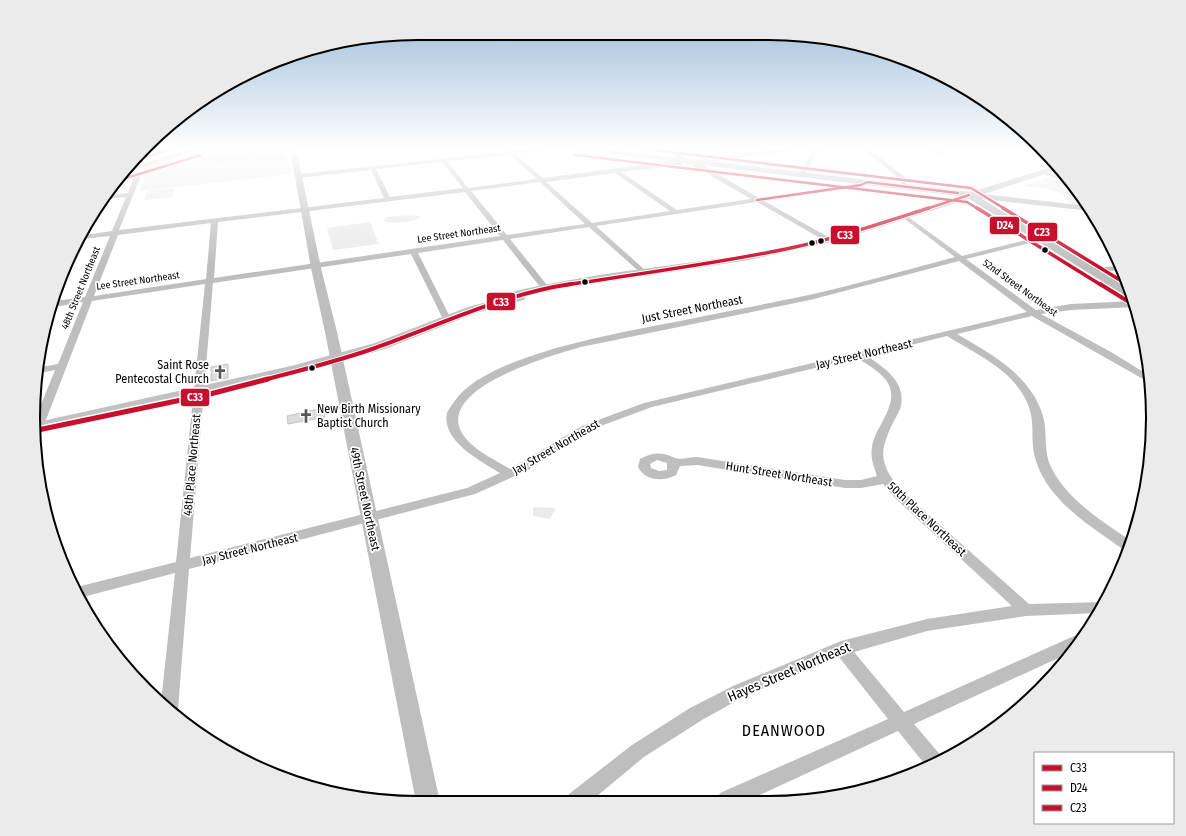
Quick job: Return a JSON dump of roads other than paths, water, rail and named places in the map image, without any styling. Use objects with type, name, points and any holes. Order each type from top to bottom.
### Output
[{"type":"main road","points":[[905,187],[1082,208]]},
{"type":"main road","points":[[40,429],[198,394],[337,360],[380,346],[447,319],[546,289],[582,282],[749,257],[827,240],[994,187]]},
{"type":"main road","points":[[40,426],[198,394]]},
{"type":"street","name":"48th Street Northeast","points":[[40,421],[133,187]]},
{"type":"street","name":"49th Street Northeast","points":[[301,187],[368,518],[427,796]]},
{"type":"street","points":[[382,187],[388,199]]},
{"type":"street","points":[[465,187],[546,289]]},
{"type":"street","points":[[87,237],[489,187]]},
{"type":"street","points":[[549,187],[643,273]]},
{"type":"street","points":[[639,187],[675,212]]},
{"type":"street","points":[[734,187],[827,240]]},
{"type":"street","name":"Lee Street Northeast","points":[[58,303],[847,187]]},
{"type":"street","points":[[112,196],[130,194]]},
{"type":"street","points":[[969,195],[1124,290]]},
{"type":"street","name":"52nd Street Northeast","points":[[904,216],[1034,313],[1126,364],[1144,376]]},
{"type":"street","name":"48th Place Northeast","points":[[169,702],[214,221]]},
{"type":"street","name":"Just Street Northeast","points":[[510,474],[466,444],[458,436],[453,427],[452,419],[457,403],[464,396],[476,387],[506,370],[544,354],[580,344],[810,297],[1038,238]]},
{"type":"street","points":[[413,251],[447,319]]},
{"type":"street","points":[[1090,270],[1115,268]]},
{"type":"street","name":"Jay Street Northeast","points":[[82,591],[464,494],[510,474],[586,428],[628,411],[1034,313],[1071,307],[1128,304]]},
{"type":"street","points":[[950,334],[995,362],[1020,384],[1030,398],[1038,416],[1040,424],[1038,449],[1051,479],[1074,505],[1125,543]]},
{"type":"street","name":"50th Place Northeast","points":[[859,355],[886,375],[894,385],[897,393],[896,402],[877,447],[877,461],[885,479],[899,495],[1026,610]]},
{"type":"street","points":[[43,370],[61,366]]},
{"type":"street","name":"Hunt Street Northeast","points":[[673,462],[697,461],[845,484],[861,484],[885,479]]},
{"type":"street","name":"Hayes Street Northeast","points":[[582,796],[638,751],[696,714],[739,691],[841,648],[927,625],[1026,610],[1095,607]]},
{"type":"street","points":[[737,796],[1070,646]]},
{"type":"street","points":[[841,648],[932,759]]},
{"type":"place","name":"Saint Rose Pentecostal Church","points":[[220,372]]},
{"type":"place","name":"New Birth Missionary Baptist Church","points":[[306,416]]},
{"type":"district","name":"DEANWOOD","points":[[784,730]]}]
